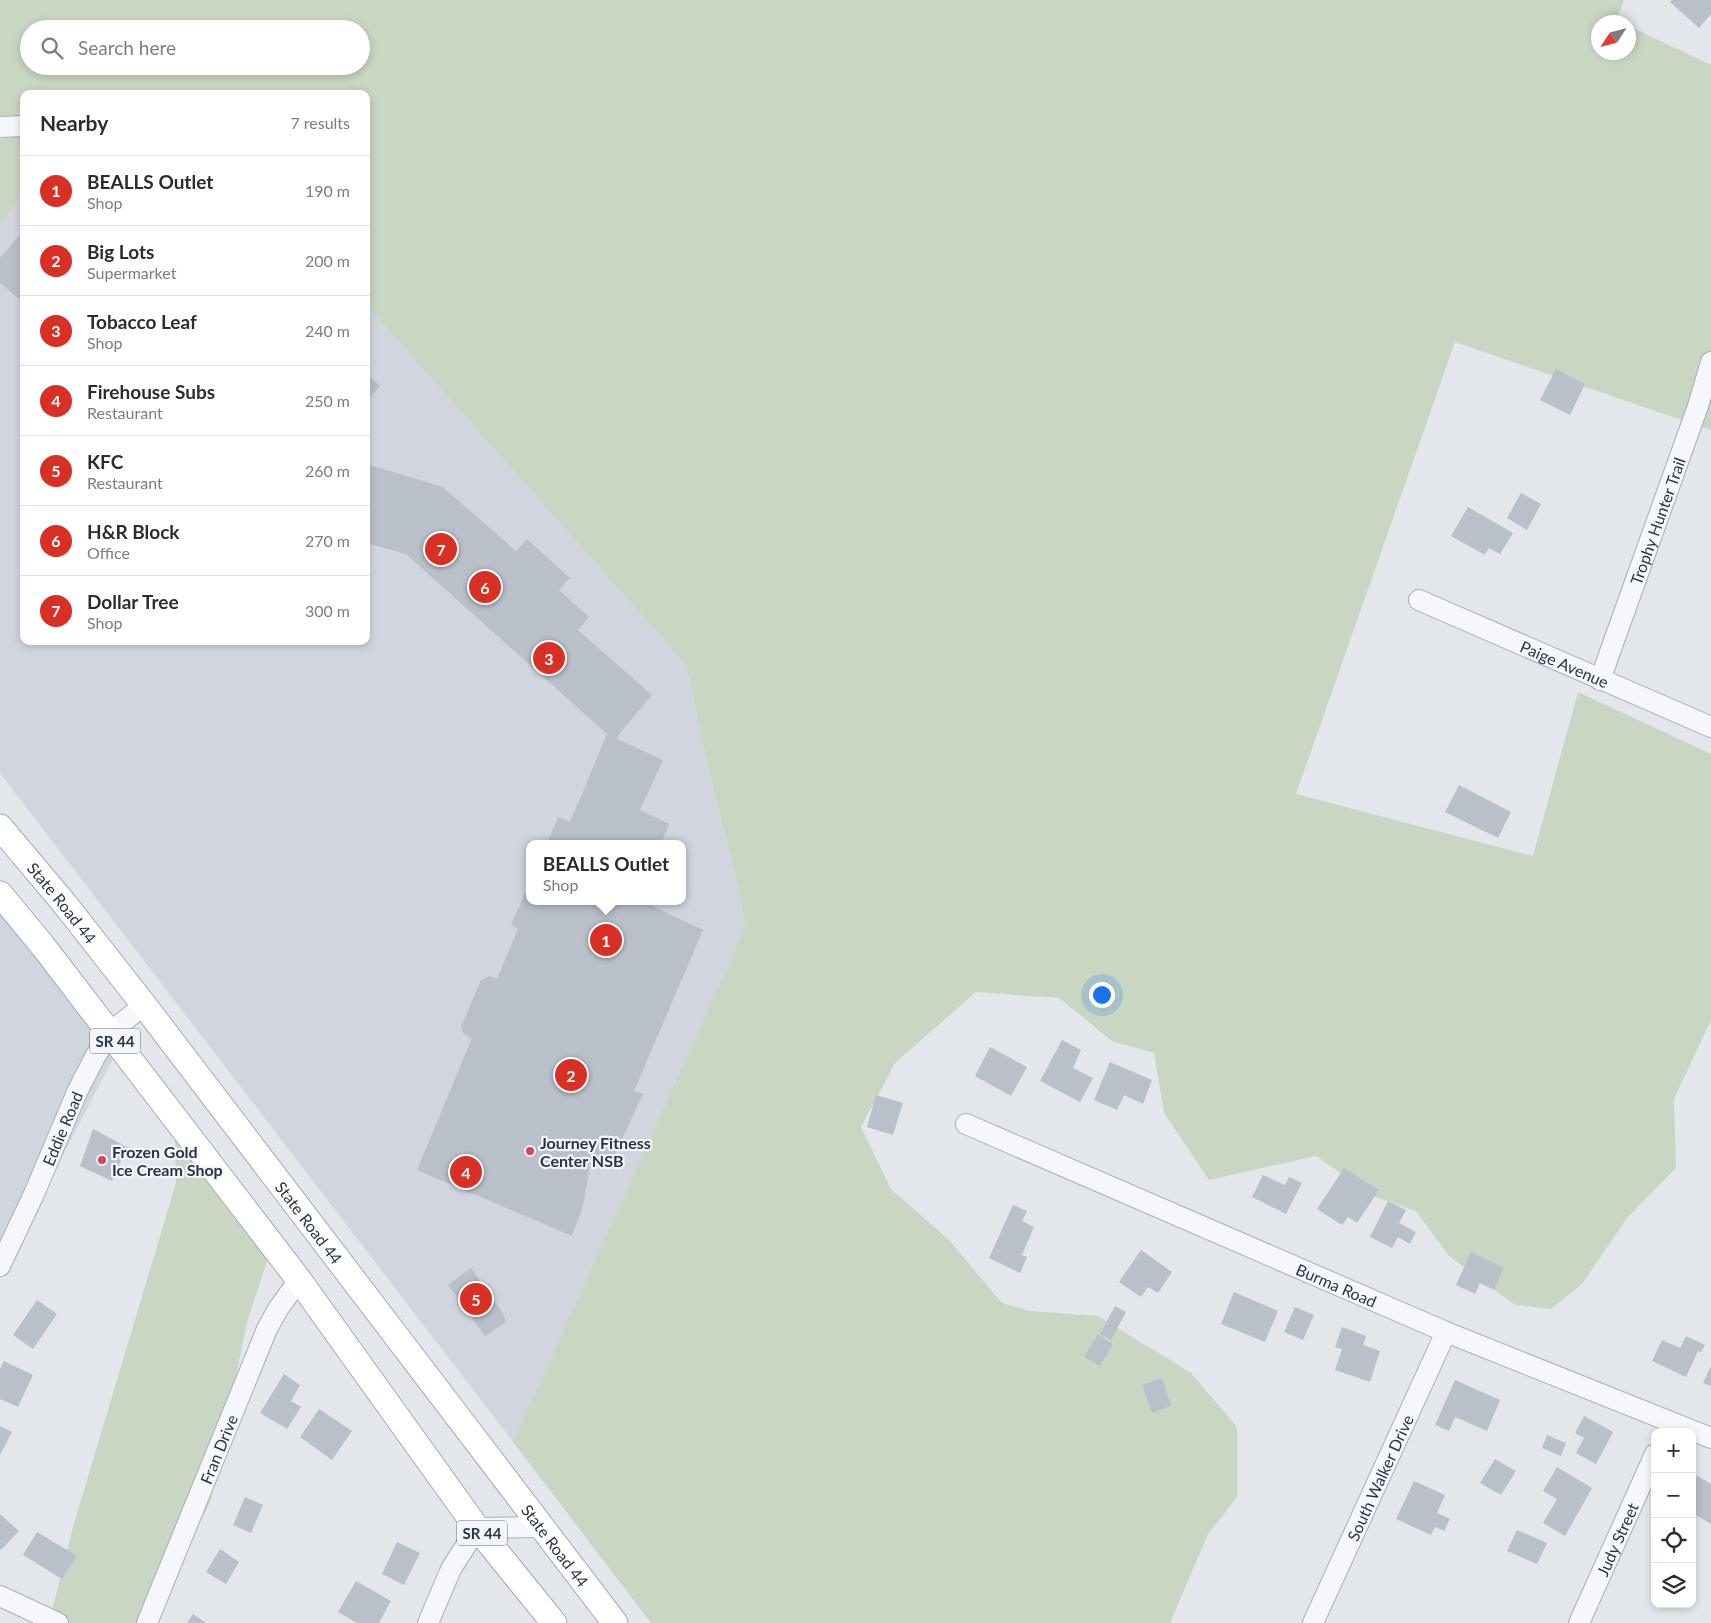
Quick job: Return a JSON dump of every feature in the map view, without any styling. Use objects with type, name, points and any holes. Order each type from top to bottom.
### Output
[{"type":"main road","name":"State Road 44","points":[[0,827],[64,903],[144,1005],[615,1623]]},
{"type":"main road","name":"SR 44","points":[[0,894],[43,946],[299,1280],[477,1528],[554,1623]]},
{"type":"street","points":[[0,127],[20,126]]},
{"type":"street","name":"Trophy Hunter Trail","points":[[1600,680],[1698,406],[1711,362]]},
{"type":"street","name":"Paige Avenue","points":[[1419,600],[1711,727]]},
{"type":"street","name":"Eddie Road","points":[[0,1266],[34,1194],[78,1090],[95,1057],[110,1033],[144,1005]]},
{"type":"street","name":"Burma Road","points":[[966,1124],[1667,1426],[1711,1438]]},
{"type":"street","name":"Fran Drive","points":[[147,1623],[267,1329],[278,1309],[299,1280]]},
{"type":"street","name":"South Walker Drive","points":[[1313,1623],[1446,1332]]},
{"type":"street","name":"Judy Street","points":[[1578,1623],[1651,1463]]},
{"type":"street","points":[[428,1623],[451,1569],[477,1528],[541,1527]]},
{"type":"street","points":[[0,1596],[58,1623]]},
{"type":"shaded area","points":[[20,197],[20,645],[370,645],[370,310],[686,665],[710,775],[738,885],[745,927],[513,1442],[0,773],[0,223]]},
{"type":"shaded area","points":[[0,915],[52,975],[114,1057],[63,1155],[60,1151],[0,1275]]},
{"type":"green space","points":[[0,0],[1624,0],[1618,15],[1591,15],[1591,60],[1636,60],[1636,29],[1711,65],[1711,430],[1455,342],[1296,794],[1533,856],[1578,692],[1711,754],[1711,1020],[1674,1099],[1676,1168],[1627,1218],[1582,1284],[1551,1309],[1515,1305],[1449,1256],[1416,1211],[1376,1197],[1316,1156],[1209,1180],[1164,1113],[1154,1053],[1112,1041],[1059,998],[976,992],[895,1063],[861,1127],[891,1189],[949,1240],[1002,1303],[1030,1311],[1098,1316],[1191,1373],[1237,1427],[1237,1497],[1208,1534],[1170,1623],[651,1623],[513,1442],[745,927],[738,885],[710,775],[686,665],[370,310],[370,90],[20,90],[20,197],[0,223]]},
{"type":"green space","points":[[175,1136],[268,1259],[247,1322],[210,1503],[153,1613],[150,1623],[49,1623],[73,1527],[176,1183]]},
{"type":"building","points":[[1672,0],[1711,0],[1711,14],[1699,28],[1670,2]]},
{"type":"building","points":[[20,235],[20,300],[0,283],[0,258]]},
{"type":"building","points":[[1556,369],[1585,384],[1570,415],[1540,400]]},
{"type":"building","points":[[370,377],[380,386],[370,397]]},
{"type":"building","points":[[370,465],[443,487],[516,551],[527,539],[570,578],[559,590],[589,617],[578,630],[652,695],[617,739],[663,760],[640,810],[669,824],[663,840],[549,840],[558,817],[570,822],[607,734],[406,554],[370,544]]},
{"type":"building","points":[[1521,493],[1541,504],[1527,530],[1507,518]]},
{"type":"building","points":[[1468,507],[1513,533],[1500,554],[1489,548],[1485,555],[1451,536]]},
{"type":"building","points":[[1459,785],[1511,812],[1498,838],[1445,812]]},
{"type":"building","points":[[526,891],[526,905],[650,905],[703,930],[634,1091],[643,1094],[608,1169],[590,1165],[583,1206],[572,1236],[417,1170],[472,1038],[464,1034],[461,1027],[481,980],[490,976],[497,979],[518,929],[511,925]]},
{"type":"building","points":[[1062,1040],[1081,1050],[1073,1068],[1093,1078],[1080,1102],[1040,1081]]},
{"type":"building","points":[[990,1047],[1027,1067],[1011,1096],[975,1076]]},
{"type":"building","points":[[1110,1062],[1152,1080],[1143,1104],[1124,1095],[1117,1110],[1094,1100]]},
{"type":"building","points":[[876,1095],[903,1103],[893,1135],[867,1127]]},
{"type":"building","name":"Frozen Gold Ice Cream Shop","points":[[93,1129],[127,1147],[112,1181],[80,1166]]},
{"type":"building","points":[[1344,1168],[1379,1190],[1357,1223],[1348,1217],[1342,1225],[1317,1209]]},
{"type":"building","points":[[1263,1175],[1285,1185],[1289,1177],[1302,1183],[1286,1214],[1252,1197]]},
{"type":"building","points":[[1388,1201],[1406,1210],[1399,1223],[1416,1232],[1410,1244],[1398,1237],[1392,1248],[1370,1237]]},
{"type":"building","points":[[1013,1205],[1027,1211],[1022,1221],[1034,1227],[1022,1255],[1027,1257],[1020,1273],[989,1258]]},
{"type":"building","points":[[1141,1250],[1172,1272],[1158,1293],[1148,1287],[1141,1297],[1119,1282]]},
{"type":"building","points":[[1471,1252],[1504,1268],[1494,1290],[1480,1283],[1475,1294],[1456,1285]]},
{"type":"building","points":[[471,1268],[503,1313],[506,1322],[485,1336],[448,1285]]},
{"type":"building","points":[[1234,1292],[1278,1311],[1265,1342],[1221,1324]]},
{"type":"building","points":[[37,1300],[57,1314],[33,1349],[13,1335]]},
{"type":"building","points":[[1115,1306],[1126,1312],[1111,1340],[1100,1334]]},
{"type":"building","points":[[1295,1307],[1314,1315],[1303,1340],[1284,1332]]},
{"type":"building","points":[[1342,1327],[1366,1336],[1363,1345],[1380,1351],[1370,1382],[1335,1370],[1342,1349],[1335,1347]]},
{"type":"building","points":[[1098,1334],[1113,1344],[1100,1366],[1084,1357]]},
{"type":"building","points":[[1686,1336],[1705,1345],[1701,1352],[1698,1351],[1686,1377],[1652,1361],[1662,1340],[1680,1348]]},
{"type":"building","points":[[4,1361],[33,1375],[18,1407],[0,1399],[0,1369]]},
{"type":"building","points":[[1711,1366],[1711,1386],[1703,1383]]},
{"type":"building","points":[[284,1374],[300,1385],[291,1401],[301,1407],[287,1429],[260,1413]]},
{"type":"building","points":[[1162,1378],[1171,1406],[1152,1413],[1142,1385]]},
{"type":"building","points":[[1455,1380],[1500,1400],[1487,1431],[1455,1417],[1449,1431],[1435,1425]]},
{"type":"building","points":[[319,1409],[352,1431],[332,1460],[300,1437]]},
{"type":"building","points":[[1584,1416],[1613,1432],[1596,1464],[1576,1453],[1584,1438],[1575,1433]]},
{"type":"building","points":[[0,1426],[12,1432],[0,1455]]},
{"type":"building","points":[[1547,1435],[1566,1443],[1561,1456],[1542,1448]]},
{"type":"building","points":[[1495,1459],[1516,1471],[1501,1495],[1480,1483]]},
{"type":"building","points":[[1557,1467],[1592,1488],[1565,1536],[1543,1523],[1557,1499],[1543,1491]]},
{"type":"building","points":[[1696,1475],[1711,1484],[1711,1524],[1696,1515]]},
{"type":"building","points":[[1414,1481],[1445,1495],[1437,1513],[1450,1519],[1444,1531],[1435,1527],[1431,1535],[1396,1519]]},
{"type":"building","points":[[245,1497],[263,1505],[251,1533],[233,1525]]},
{"type":"building","points":[[0,1514],[19,1531],[1,1550],[0,1549]]},
{"type":"building","points":[[1517,1530],[1547,1543],[1537,1564],[1507,1551]]},
{"type":"building","points":[[37,1532],[77,1556],[62,1579],[23,1555]]},
{"type":"building","points":[[397,1542],[420,1553],[404,1585],[382,1574]]},
{"type":"building","points":[[220,1549],[239,1562],[226,1584],[206,1572]]},
{"type":"building","points":[[356,1581],[391,1601],[379,1623],[357,1623],[338,1612]]},
{"type":"building","points":[[193,1614],[206,1623],[187,1623]]},
{"type":"place","name":"Dollar Tree","points":[[441,549]]},
{"type":"place","name":"H&R Block","points":[[485,587]]},
{"type":"place","name":"Tobacco Leaf","points":[[549,658]]},
{"type":"place","name":"BEALLS Outlet","points":[[606,940]]},
{"type":"place","name":"Big Lots","points":[[571,1075]]},
{"type":"place","name":"Journey Fitness Center NSB","points":[[530,1151]]},
{"type":"place","name":"Frozen Gold Ice Cream Shop","points":[[102,1160]]},
{"type":"place","name":"Firehouse Subs","points":[[466,1172]]},
{"type":"place","name":"KFC","points":[[476,1299]]}]
